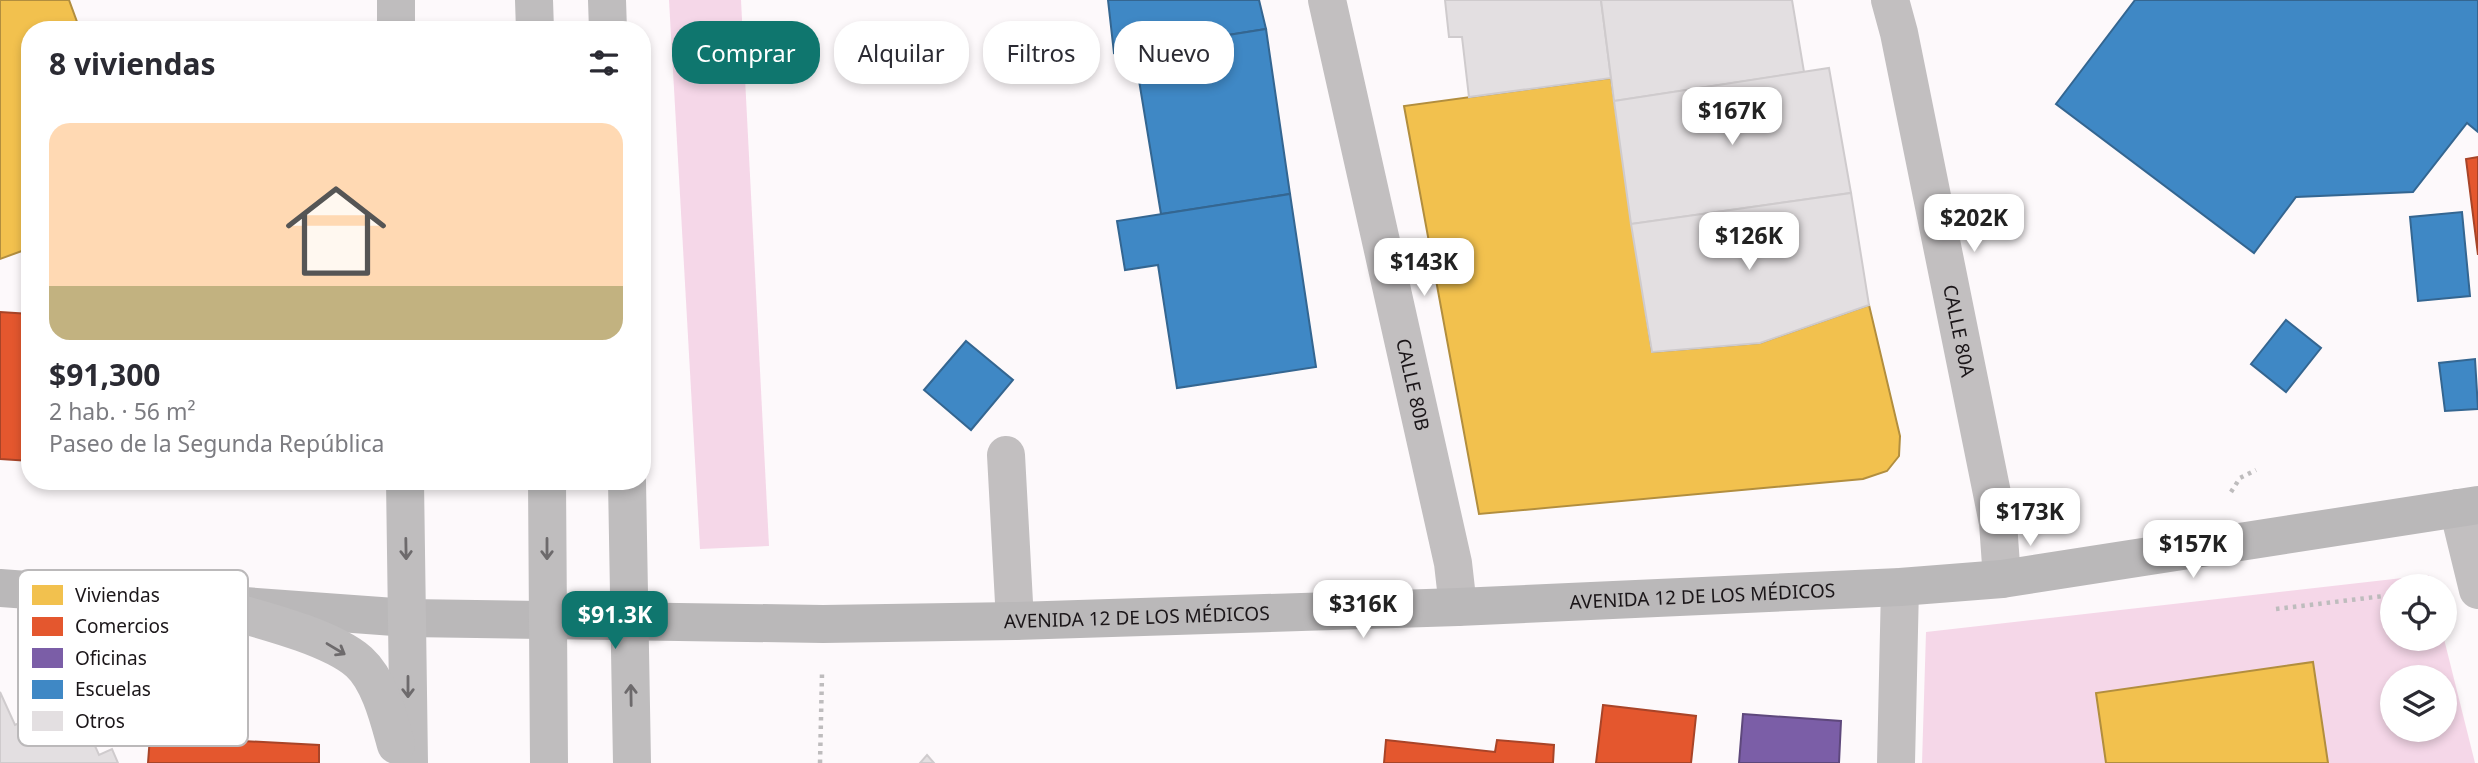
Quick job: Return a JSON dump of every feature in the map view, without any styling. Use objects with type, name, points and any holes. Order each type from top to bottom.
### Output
[{"type":"highway","points":[[396,0],[396,21]]},
{"type":"highway","points":[[534,0],[535,21]]},
{"type":"highway","points":[[607,0],[608,21]]},
{"type":"highway","points":[[405,490],[409,763]]},
{"type":"highway","points":[[547,490],[549,763]]},
{"type":"highway","points":[[627,490],[632,763]]},
{"type":"highway","points":[[248,618],[322,641],[360,663],[382,697],[401,763]]},
{"type":"main road","name":"AVENIDA 12 DE LOS MÉDICOS","points":[[248,606],[408,618],[823,624],[1015,621],[1458,607],[1900,587],[2003,579],[2468,507]]},
{"type":"main road","name":"AVENIDA 12 DE LOS MÉDICOS","points":[[0,588],[18,589]]},
{"type":"street","name":"CALLE 80B","points":[[1327,0],[1453,563],[1458,607]]},
{"type":"street","name":"CALLE 80A","points":[[1889,0],[1899,33],[1995,509],[2003,579]]},
{"type":"street","points":[[1006,455],[1015,621]]},
{"type":"street","points":[[2468,507],[2478,590]]},
{"type":"street","points":[[1896,763],[1900,587]]},
{"type":"path","points":[[2231,500],[2230,494],[2241,478],[2256,470]]},
{"type":"path","points":[[2276,609],[2380,596]]},
{"type":"path","points":[[820,763],[823,624]]},
{"type":"shaded area","points":[[669,0],[741,0],[742,21],[672,21],[672,53]]},
{"type":"shaded area","points":[[674,84],[745,84],[769,546],[700,549]]},
{"type":"shaded area","points":[[2380,581],[2380,651],[2447,651],[2450,665],[2380,665],[2380,742],[2457,742],[2457,691],[2475,763],[1922,763],[1926,632]]},
{"type":"building: Viviendas","points":[[0,0],[69,0],[77,21],[21,21],[21,251],[0,259]]},
{"type":"building: Viviendas","points":[[1611,78],[1652,352],[1760,343],[1869,305],[1900,436],[1899,456],[1887,471],[1863,479],[1479,514],[1404,106]]},
{"type":"building: Viviendas","points":[[2313,662],[2328,763],[2106,763],[2096,693]]},
{"type":"building: Comercios","points":[[2478,157],[2478,255],[2466,159]]},
{"type":"building: Comercios","points":[[0,312],[21,313],[21,460],[0,459]]},
{"type":"building: Comercios","points":[[1603,705],[1696,716],[1691,763],[1596,763]]},
{"type":"building: Comercios","points":[[1386,740],[1495,752],[1497,740],[1554,745],[1553,763],[1384,763]]},
{"type":"building: Comercios","points":[[248,741],[319,745],[319,763],[148,763],[149,746],[248,746]]},
{"type":"building: Oficinas","points":[[1743,714],[1841,721],[1839,763],[1739,763]]},
{"type":"building: Escuelas","points":[[1108,0],[1259,0],[1266,29],[1234,34],[1234,21],[1114,21],[1114,53]]},
{"type":"building: Escuelas","points":[[2135,0],[2478,0],[2478,132],[2467,123],[2413,192],[2296,197],[2254,253],[2056,104]]},
{"type":"building: Escuelas","points":[[1266,29],[1290,194],[1161,214],[1140,84],[1234,84],[1234,34]]},
{"type":"building: Escuelas","points":[[1290,194],[1316,367],[1177,388],[1158,265],[1125,270],[1117,221]]},
{"type":"building: Escuelas","points":[[2462,212],[2470,296],[2418,301],[2410,217]]},
{"type":"building: Escuelas","points":[[2286,320],[2321,348],[2286,392],[2251,364]]},
{"type":"building: Escuelas","points":[[966,341],[1013,380],[971,430],[924,390]]},
{"type":"building: Escuelas","points":[[2475,359],[2478,409],[2445,411],[2439,363]]},
{"type":"building: Otros","points":[[1445,0],[1601,0],[1611,78],[1469,97],[1462,37],[1449,37]]},
{"type":"building: Otros","points":[[1601,0],[1792,0],[1804,72],[1614,101]]},
{"type":"building: Otros","points":[[1829,68],[1851,193],[1631,224],[1614,101]]},
{"type":"building: Otros","points":[[1851,193],[1869,305],[1760,343],[1652,352],[1631,224]]},
{"type":"building: Otros","points":[[0,692],[15,725],[18,724],[18,746],[95,746],[99,755],[112,749],[118,763],[0,763]]},
{"type":"building: Otros","points":[[927,755],[934,763],[920,763]]}]
